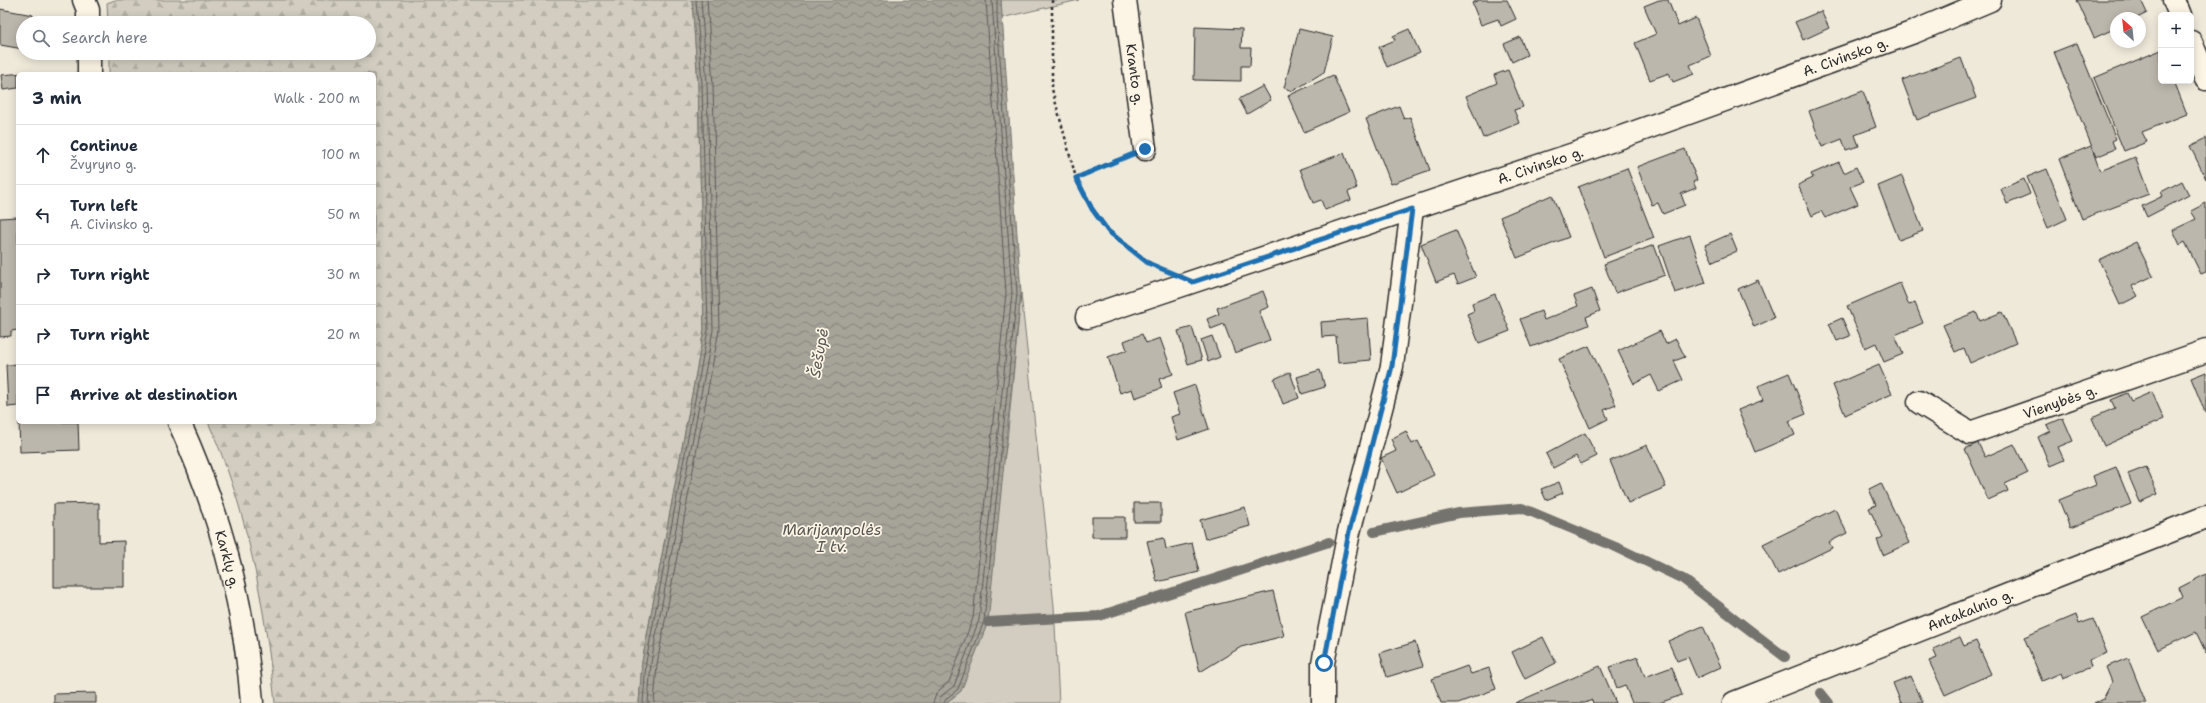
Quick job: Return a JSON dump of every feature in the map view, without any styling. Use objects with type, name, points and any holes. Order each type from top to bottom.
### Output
[{"type":"street","points":[[84,0],[88,10],[88,16]]},
{"type":"street","name":"Kranto g.","points":[[1125,0],[1145,149]]},
{"type":"street","name":"A. Civinsko g.","points":[[1087,317],[1577,153],[1914,32],[1990,0]]},
{"type":"street","points":[[2174,0],[2179,12]]},
{"type":"street","points":[[2193,48],[2206,79]]},
{"type":"street","points":[[89,60],[89,72]]},
{"type":"street","points":[[1323,703],[1324,663],[1349,532],[1392,366],[1412,209]]},
{"type":"street","name":"Vienybės g.","points":[[1919,402],[1970,433],[2206,351]]},
{"type":"street","name":"Karklų g.","points":[[180,424],[192,450],[229,559],[244,630],[252,703]]},
{"type":"street","name":"Antakalnio g.","points":[[1734,703],[2206,517]]},
{"type":"path","points":[[1052,0],[1052,89],[1076,178],[1092,209],[1108,231],[1148,263],[1154,266]]},
{"type":"path","points":[[1076,178],[1145,149]]},
{"type":"green space","points":[[115,0],[692,0],[698,84],[704,330],[642,662],[639,703],[275,703],[266,631],[253,560],[234,490],[222,455],[209,424],[376,424],[376,72],[109,72],[109,60],[376,60],[376,16],[108,16],[107,3]]},
{"type":"green space","points":[[1001,0],[1079,0],[1001,18]]},
{"type":"green space","points":[[1021,293],[1054,606],[1059,703],[946,703],[961,691],[1007,442]]},
{"type":"water","name":"Marijampolės I tv.","points":[[692,0],[1001,0],[1021,293],[988,622],[961,691],[946,703],[639,703],[642,662],[704,330],[698,84]]},
{"type":"building","points":[[1479,0],[1507,0],[1516,19],[1501,26],[1498,19],[1481,25],[1472,3]]},
{"type":"building","points":[[1659,0],[1668,0],[1678,26],[1696,18],[1711,56],[1690,65],[1694,74],[1673,82],[1669,73],[1650,80],[1635,43],[1656,34],[1644,6]]},
{"type":"building","points":[[2077,0],[2141,0],[2147,13],[2110,12],[2110,31],[2094,38]]},
{"type":"building","points":[[0,9],[33,15],[16,16],[16,48],[0,45]]},
{"type":"building","points":[[1821,11],[1829,28],[1803,40],[1795,22]]},
{"type":"building","points":[[1195,27],[1242,29],[1241,48],[1251,48],[1250,66],[1241,66],[1241,81],[1194,80]]},
{"type":"building","points":[[1299,29],[1333,37],[1324,72],[1293,91],[1284,88]]},
{"type":"building","points":[[1409,29],[1420,53],[1387,67],[1379,47],[1395,40],[1393,36]]},
{"type":"building","points":[[1520,37],[1527,55],[1512,62],[1504,44]]},
{"type":"building","points":[[2077,43],[2116,139],[2112,141],[2115,149],[2096,157],[2054,52]]},
{"type":"building","points":[[2158,51],[2158,84],[2175,84],[2187,114],[2142,132],[2147,142],[2124,151],[2094,78]]},
{"type":"building","points":[[1961,58],[1976,98],[1917,120],[1902,80]]},
{"type":"building","points":[[1508,70],[1523,107],[1514,110],[1519,123],[1483,138],[1466,96],[1497,83],[1494,75]]},
{"type":"building","points":[[16,74],[16,88],[3,90],[1,75]]},
{"type":"building","points":[[1333,75],[1349,112],[1304,132],[1288,96]]},
{"type":"building","points":[[1263,86],[1271,100],[1247,114],[1239,99]]},
{"type":"building","points":[[1863,91],[1876,127],[1855,135],[1859,146],[1846,150],[1842,139],[1822,147],[1809,111]]},
{"type":"building","points":[[1399,106],[1404,119],[1410,117],[1430,170],[1391,184],[1366,119]]},
{"type":"building","points":[[2206,138],[2206,179],[2190,146]]},
{"type":"building","points":[[2091,146],[2100,171],[2135,157],[2149,194],[2082,219],[2059,159]]},
{"type":"building","points":[[1685,149],[1697,180],[1693,182],[1696,188],[1681,194],[1685,205],[1663,214],[1658,203],[1652,205],[1637,167]]},
{"type":"building","points":[[1344,153],[1357,188],[1348,192],[1351,200],[1325,210],[1321,200],[1313,203],[1300,169]]},
{"type":"building","points":[[1839,162],[1844,173],[1856,167],[1863,182],[1850,187],[1858,204],[1825,218],[1821,211],[1812,216],[1798,185],[1813,178],[1811,174]]},
{"type":"building","points":[[1627,168],[1654,238],[1604,257],[1578,187]]},
{"type":"building","points":[[2047,169],[2067,219],[2048,228],[2027,177]]},
{"type":"building","points":[[1902,176],[1923,231],[1899,240],[1878,186]]},
{"type":"building","points":[[2024,179],[2030,194],[2007,204],[2001,189]]},
{"type":"building","points":[[2182,181],[2189,195],[2147,217],[2142,206],[2163,196],[2161,192]]},
{"type":"building","points":[[1552,195],[1569,237],[1517,258],[1500,217]]},
{"type":"building","points":[[2206,203],[2206,272],[2201,274],[2185,242],[2180,245],[2173,230],[2196,219],[2191,211]]},
{"type":"building","points":[[16,217],[16,330],[11,331],[11,336],[0,337],[0,218]]},
{"type":"building","points":[[1456,230],[1476,277],[1458,284],[1454,275],[1436,282],[1421,244]]},
{"type":"building","points":[[1730,234],[1737,251],[1713,262],[1705,245]]},
{"type":"building","points":[[1690,235],[1706,283],[1675,293],[1659,246]]},
{"type":"building","points":[[2136,242],[2153,276],[2132,286],[2138,296],[2120,305],[2099,260]]},
{"type":"building","points":[[1654,245],[1665,275],[1615,293],[1604,264]]},
{"type":"building","points":[[1758,280],[1774,318],[1754,327],[1738,289]]},
{"type":"building","points":[[1900,283],[1909,305],[1915,303],[1923,323],[1895,335],[1903,354],[1884,362],[1876,343],[1865,348],[1847,306]]},
{"type":"building","points":[[1592,289],[1600,311],[1586,317],[1589,325],[1531,347],[1520,319],[1541,311],[1544,320],[1578,306],[1574,296]]},
{"type":"building","points":[[1263,291],[1269,307],[1259,311],[1270,340],[1235,353],[1224,324],[1211,329],[1207,319],[1219,314],[1217,308]]},
{"type":"building","points":[[1495,294],[1510,331],[1479,343],[1467,314],[1474,311],[1472,303]]},
{"type":"building","points":[[1976,312],[1980,321],[2002,312],[2016,343],[1970,363],[1964,348],[1955,352],[1943,325]]},
{"type":"building","points":[[1368,318],[1371,360],[1338,363],[1336,336],[1322,337],[1321,322]]},
{"type":"building","points":[[1842,318],[1850,336],[1837,341],[1829,324]]},
{"type":"building","points":[[1192,327],[1202,360],[1188,364],[1178,331]]},
{"type":"building","points":[[1660,331],[1666,344],[1676,339],[1685,357],[1674,361],[1683,380],[1659,391],[1651,375],[1634,384],[1618,351]]},
{"type":"building","points":[[1142,334],[1146,343],[1160,338],[1173,374],[1159,379],[1162,388],[1135,398],[1132,389],[1120,393],[1108,357],[1127,350],[1124,341]]},
{"type":"building","points":[[1212,336],[1220,357],[1208,362],[1201,340]]},
{"type":"building","points":[[1589,346],[1616,405],[1604,410],[1608,419],[1590,428],[1559,359]]},
{"type":"building","points":[[16,364],[16,406],[8,407],[6,365]]},
{"type":"building","points":[[1879,365],[1892,394],[1845,415],[1833,385]]},
{"type":"building","points":[[1320,370],[1325,387],[1302,394],[1297,377]]},
{"type":"building","points":[[1290,372],[1299,398],[1283,404],[1274,379]]},
{"type":"building","points":[[2206,372],[2206,412],[2205,412],[2191,378]]},
{"type":"building","points":[[1789,373],[1806,414],[1789,421],[1795,435],[1755,452],[1738,410],[1763,400],[1758,386]]},
{"type":"building","points":[[1195,385],[1209,429],[1178,440],[1171,417],[1180,414],[1173,393]]},
{"type":"building","points":[[2152,392],[2164,419],[2104,446],[2092,418],[2115,408],[2111,400],[2127,393],[2131,401]]},
{"type":"building","points":[[2063,418],[2073,441],[2058,447],[2064,460],[2050,466],[2038,437],[2050,431],[2047,425]]},
{"type":"building","points":[[19,424],[78,424],[79,450],[20,452]]},
{"type":"building","points":[[1406,431],[1412,444],[1418,441],[1434,475],[1397,493],[1381,458],[1396,451],[1391,439]]},
{"type":"building","points":[[1585,433],[1597,456],[1581,464],[1576,456],[1553,468],[1546,454]]},
{"type":"building","points":[[1978,443],[1985,457],[2014,444],[2028,473],[2005,484],[2008,491],[1988,500],[1965,449]]},
{"type":"building","points":[[1647,445],[1666,487],[1628,503],[1610,461]]},
{"type":"building","points":[[2116,467],[2131,504],[2070,528],[2059,500],[2096,485],[2093,476]]},
{"type":"building","points":[[2146,467],[2158,494],[2140,502],[2128,474]]},
{"type":"building","points":[[1559,482],[1563,493],[1546,500],[1541,489]]},
{"type":"building","points":[[1881,483],[1909,543],[1883,555],[1877,540],[1883,537],[1869,508],[1876,505],[1869,489]]},
{"type":"building","points":[[99,503],[99,542],[124,541],[124,587],[54,587],[54,504]]},
{"type":"building","points":[[1134,503],[1161,503],[1161,522],[1134,522]]},
{"type":"building","points":[[1245,507],[1250,526],[1205,539],[1200,520]]},
{"type":"building","points":[[1835,509],[1847,533],[1829,542],[1832,548],[1778,574],[1763,544]]},
{"type":"building","points":[[1092,517],[1125,517],[1125,537],[1092,537]]},
{"type":"building","points":[[1164,538],[1166,549],[1192,543],[1199,572],[1157,582],[1147,541]]},
{"type":"building","points":[[2206,574],[2206,653],[2196,632],[2158,650],[2142,617],[2183,597],[2179,588]]},
{"type":"building","points":[[1273,591],[1284,636],[1241,647],[1200,672],[1185,612]]},
{"type":"building","points":[[2076,615],[2079,624],[2093,619],[2107,653],[2089,660],[2091,667],[2063,678],[2061,673],[2042,681],[2024,637]]},
{"type":"building","points":[[1703,626],[1721,667],[1697,678],[1688,657],[1677,661],[1668,641]]},
{"type":"building","points":[[1543,637],[1556,663],[1525,679],[1512,652]]},
{"type":"building","points":[[1960,637],[1964,646],[1976,641],[1991,674],[1945,695],[1929,661],[1937,658],[1933,649]]},
{"type":"building","points":[[1415,642],[1423,666],[1387,677],[1380,653]]},
{"type":"building","points":[[1638,657],[1645,677],[1672,667],[1682,695],[1659,703],[1632,703],[1625,685],[1617,688],[1609,667]]},
{"type":"building","points":[[2128,658],[2146,703],[2094,703],[2103,699],[2112,682],[2106,667]]},
{"type":"building","points":[[1467,666],[1471,674],[1489,668],[1496,689],[1458,703],[1441,703],[1432,679]]},
{"type":"building","points":[[1600,666],[1616,703],[1593,703],[1592,700],[1585,703],[1515,703]]},
{"type":"building","points":[[1911,676],[1923,703],[1901,703],[1893,683]]},
{"type":"building","points":[[96,693],[96,703],[54,703],[54,694]]},
{"type":"waterway","points":[[1374,532],[1459,513],[1522,508],[1618,548],[1683,579],[1785,657]]},
{"type":"waterway","points":[[988,622],[1099,616],[1329,542]]},
{"type":"waterway","points":[[1821,693],[1829,703]]},
{"type":"route","points":[[1145,149],[1076,178],[1092,209],[1108,231],[1148,263],[1193,282],[1412,209],[1392,366],[1349,532],[1324,663]]},
{"type":"water label","name":"Šešupė","points":[[819,353]]}]
